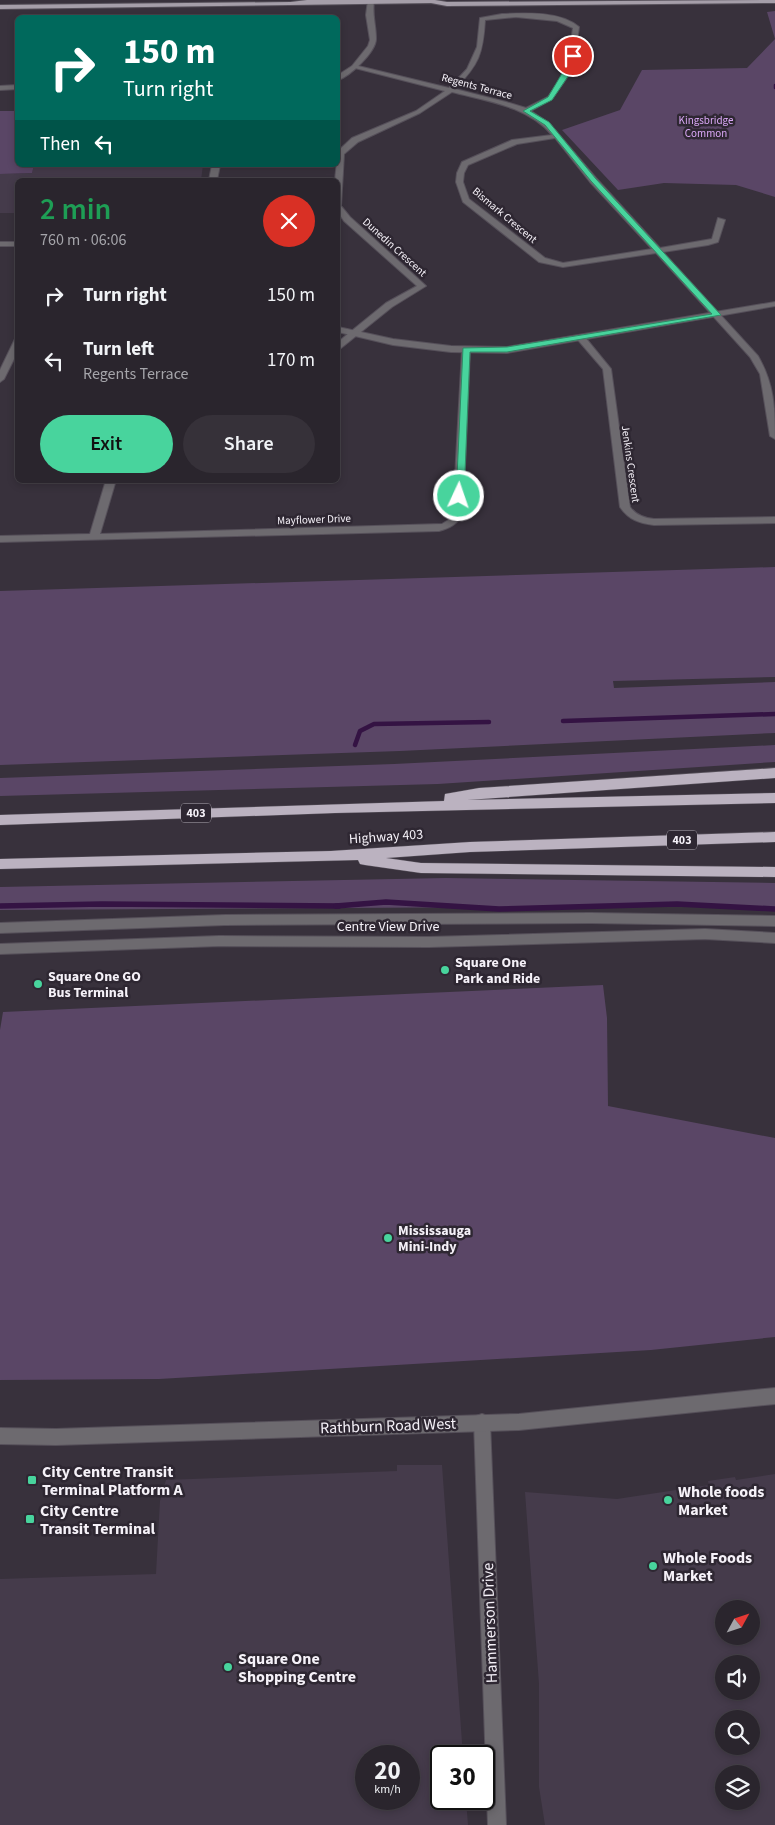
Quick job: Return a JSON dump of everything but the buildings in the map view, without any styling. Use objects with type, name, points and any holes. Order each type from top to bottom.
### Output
[{"type":"highway","points":[[391,807],[479,793],[775,773]]},
{"type":"highway","name":"Highway 403","points":[[0,820],[391,807],[775,798]]},
{"type":"highway","name":"Highway 403","points":[[0,864],[331,856],[470,847],[775,837]]},
{"type":"highway","points":[[331,856],[421,868],[775,872]]},
{"type":"main road","points":[[0,7],[291,4],[307,9],[371,3],[432,8],[447,4],[775,1]]},
{"type":"street","points":[[340,77],[354,67],[368,50],[373,40],[371,3]]},
{"type":"street","name":"Dunedin Crescent","points":[[340,153],[355,140],[418,112],[451,90],[470,70],[480,47],[482,19],[490,16],[561,19],[573,24],[577,29],[570,69],[550,98],[526,111]]},
{"type":"street","name":"Regents Terrace","points":[[354,67],[504,103],[526,111],[547,124],[594,180],[717,315]]},
{"type":"street","points":[[0,88],[15,87]]},
{"type":"street","name":"Bismark Crescent","points":[[557,136],[515,142],[465,164],[459,172],[460,191],[466,200],[542,260],[552,264],[563,265],[659,251],[715,240],[722,220]]},
{"type":"street","name":"Dunedin Crescent","points":[[340,209],[347,219],[422,286],[389,305],[352,334]]},
{"type":"street","points":[[0,244],[15,244]]},
{"type":"street","points":[[340,331],[393,342],[466,350],[507,350],[775,304]]},
{"type":"street","points":[[717,315],[760,364],[764,374],[775,436]]},
{"type":"street","points":[[340,344],[352,334]]},
{"type":"street","name":"Jenkins Crescent","points":[[581,338],[607,369],[625,507],[629,513],[643,521],[654,522],[775,520]]},
{"type":"street","points":[[0,379],[15,347]]},
{"type":"street","name":"Mayflower Drive","points":[[0,539],[439,528],[452,523],[458,514],[466,350]]},
{"type":"street","points":[[94,538],[110,483]]},
{"type":"street","name":"Centre View Drive","points":[[0,928],[225,920],[601,918],[775,921]]},
{"type":"street","name":"Centre View Drive","points":[[0,950],[219,941],[429,942],[705,934],[775,938]]},
{"type":"street","name":"Rathburn Road West","points":[[0,1436],[75,1436],[519,1422],[775,1396]]},
{"type":"street","name":"Hammerson Drive","points":[[482,1422],[497,1825]]},
{"type":"shaded area","points":[[34,167],[203,167],[201,178],[15,178],[15,213],[0,213],[0,174],[32,173]]},
{"type":"shaded area","name":"Square One Shopping Centre","points":[[397,1465],[442,1465],[462,1745],[430,1745],[430,1810],[467,1810],[468,1825],[0,1825],[0,1579],[156,1574],[160,1501],[166,1480],[397,1471]]},
{"type":"shaded area","name":"Whole Foods Market","points":[[775,1474],[775,1825],[545,1825],[539,1787],[539,1684],[525,1492],[617,1499],[709,1485],[708,1481],[735,1477],[736,1480]]},
{"type":"green space","points":[[775,11],[775,39],[767,12]]},
{"type":"green space","name":"Kingsbridge Common","points":[[775,39],[775,197],[736,185],[664,183],[618,190],[562,130],[620,110],[642,70],[747,68]]},
{"type":"green space","points":[[0,111],[15,111],[15,167],[34,167],[32,173],[0,174]]},
{"type":"green space","points":[[775,567],[775,677],[613,681],[614,688],[775,682],[775,733],[400,751],[0,765],[0,591]]},
{"type":"green space","points":[[775,745],[775,762],[438,784],[0,796],[0,778],[394,764]]},
{"type":"green space","points":[[446,878],[775,883],[775,910],[747,907],[673,906],[0,910],[0,887]]},
{"type":"green space","name":"Mississauga Mini-Indy","points":[[603,985],[607,1018],[608,1106],[775,1138],[775,1337],[651,1350],[159,1379],[0,1380],[0,1030],[3,1012]]},
{"type":"waterway","points":[[563,721],[775,714]]},
{"type":"waterway","points":[[355,745],[360,731],[374,724],[489,722]]},
{"type":"waterway","points":[[336,906],[386,902],[499,909],[677,904],[775,909]]},
{"type":"waterway","points":[[0,906],[102,904],[336,906]]},
{"type":"place","name":"Square One Park and Ride","points":[[445,970]]},
{"type":"place","name":"Square One GO Bus Terminal","points":[[38,984]]},
{"type":"place","name":"Mississauga Mini-Indy","points":[[388,1238]]},
{"type":"place","name":"City Centre Transit Terminal Platform A","points":[[32,1480]]},
{"type":"place","name":"Whole foods Market","points":[[668,1500]]},
{"type":"place","name":"City Centre Transit Terminal","points":[[30,1519]]},
{"type":"place","name":"Whole Foods Market","points":[[653,1566]]},
{"type":"place","name":"Square One Shopping Centre","points":[[228,1667]]},
{"type":"route","points":[[459,496],[466,350],[507,350],[717,315],[594,180],[555,132],[547,124],[526,111],[550,98],[570,69],[573,56]]}]
